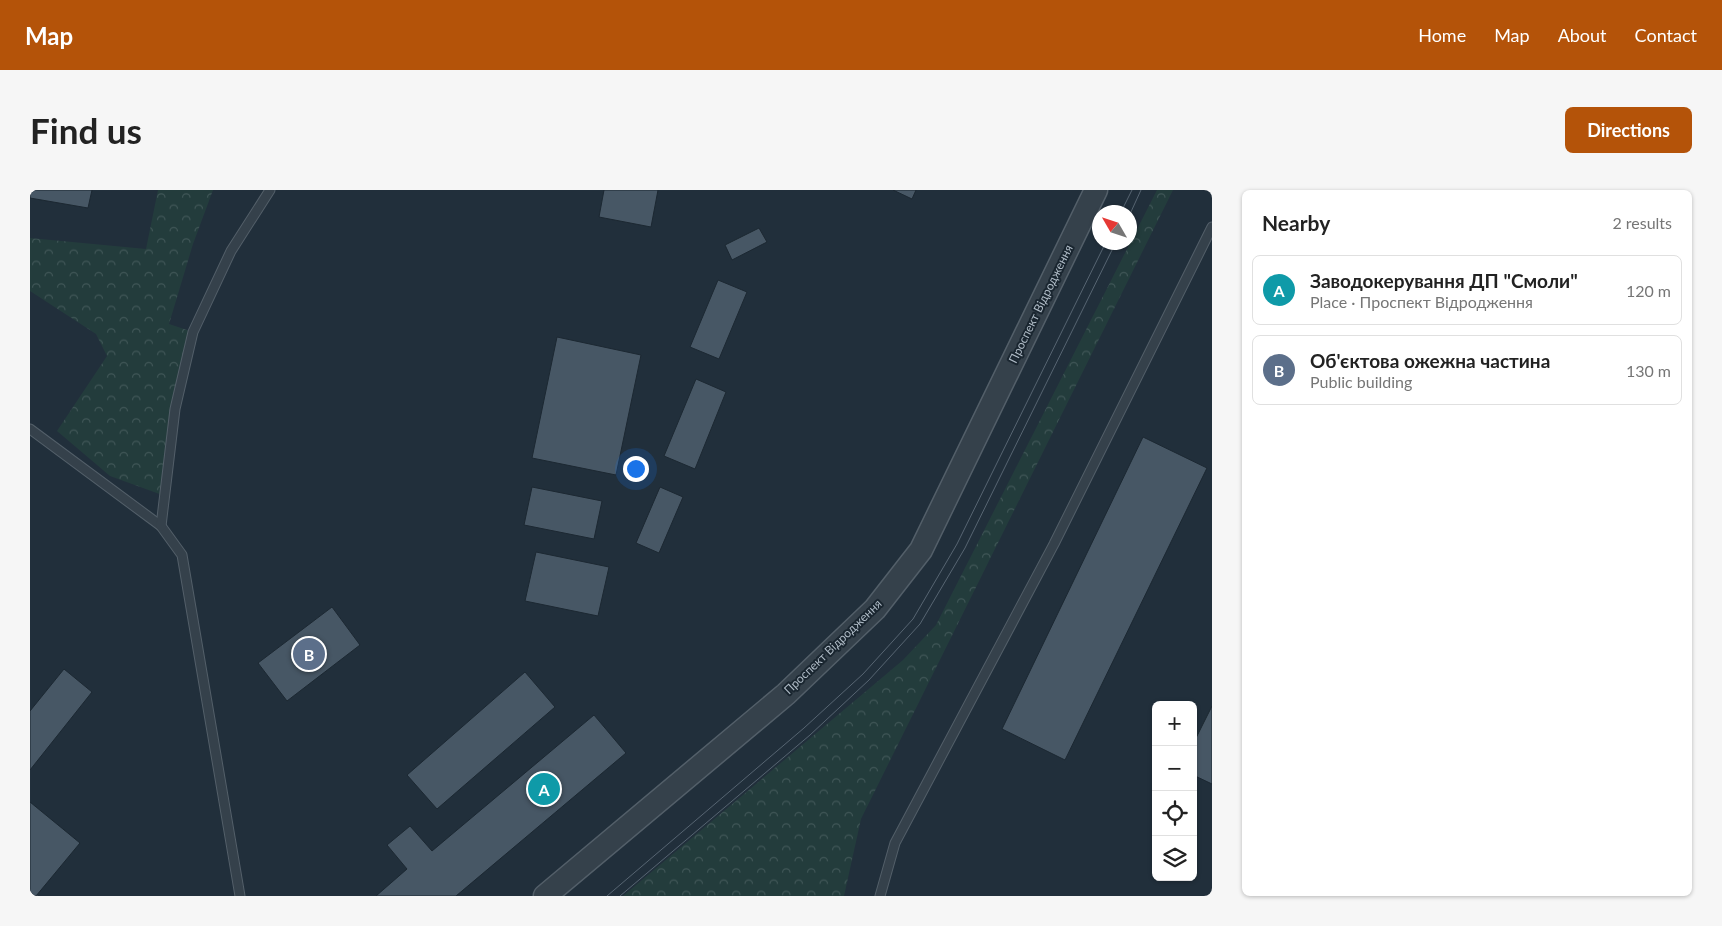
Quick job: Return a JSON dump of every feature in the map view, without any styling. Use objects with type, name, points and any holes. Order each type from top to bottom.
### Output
[{"type":"street","name":"Проспект Відродження","points":[[545,896],[786,694],[875,609],[921,550],[1096,190]]},
{"type":"lane","points":[[161,526],[175,409],[192,332],[231,250],[270,190]]},
{"type":"lane","points":[[880,896],[895,843],[1054,544],[1212,227]]},
{"type":"lane","points":[[30,429],[161,526],[182,555],[240,896]]},
{"type":"green space","points":[[158,190],[213,190],[193,244],[169,324],[193,332],[165,496],[110,476],[57,431],[107,356],[96,334],[30,291],[30,238],[146,249]]},
{"type":"green space","points":[[1157,190],[1173,190],[861,819],[844,896],[623,896],[903,660],[936,625],[1127,250],[1137,250],[1137,229]]},
{"type":"building","points":[[30,190],[92,190],[88,208],[30,198]]},
{"type":"building","points":[[604,190],[658,190],[651,227],[599,217]]},
{"type":"building","points":[[893,190],[916,190],[912,199]]},
{"type":"building","points":[[759,228],[767,242],[732,260],[725,245]]},
{"type":"building","points":[[718,280],[747,292],[719,359],[690,347]]},
{"type":"building","points":[[557,337],[641,355],[616,475],[532,458]]},
{"type":"building","points":[[696,379],[726,392],[695,469],[664,456]]},
{"type":"building","points":[[1143,437],[1207,468],[1065,760],[1002,729]]},
{"type":"building","points":[[532,487],[602,501],[594,539],[524,525]]},
{"type":"building","points":[[660,487],[683,497],[659,553],[636,543]]},
{"type":"building","points":[[536,552],[609,567],[598,616],[525,601]]},
{"type":"building","points":[[332,607],[360,645],[287,701],[258,663]]},
{"type":"building","points":[[64,669],[92,692],[30,770],[30,711]]},
{"type":"building","points":[[525,672],[555,707],[437,809],[407,775]]},
{"type":"building","points":[[1212,706],[1212,784],[1197,777],[1197,736]]},
{"type":"building","points":[[594,715],[626,753],[456,896],[376,896],[407,869],[387,845],[410,826],[432,851]]},
{"type":"building","points":[[30,802],[80,843],[36,896],[30,896]]},
{"type":"tram line","points":[[1124,205],[1132,190]]},
{"type":"tram line","points":[[1134,205],[1141,190]]},
{"type":"tram line","points":[[607,896],[804,728],[863,674],[913,619],[957,544],[1102,250]]},
{"type":"tram line","points":[[620,896],[810,735],[869,680],[920,624],[965,548],[1112,250]]},
{"type":"place","name":"Об'єктова ожежна частина","points":[[309,654]]},
{"type":"place","name":"Заводокерування ДП \"Смоли\"","points":[[544,789]]}]
